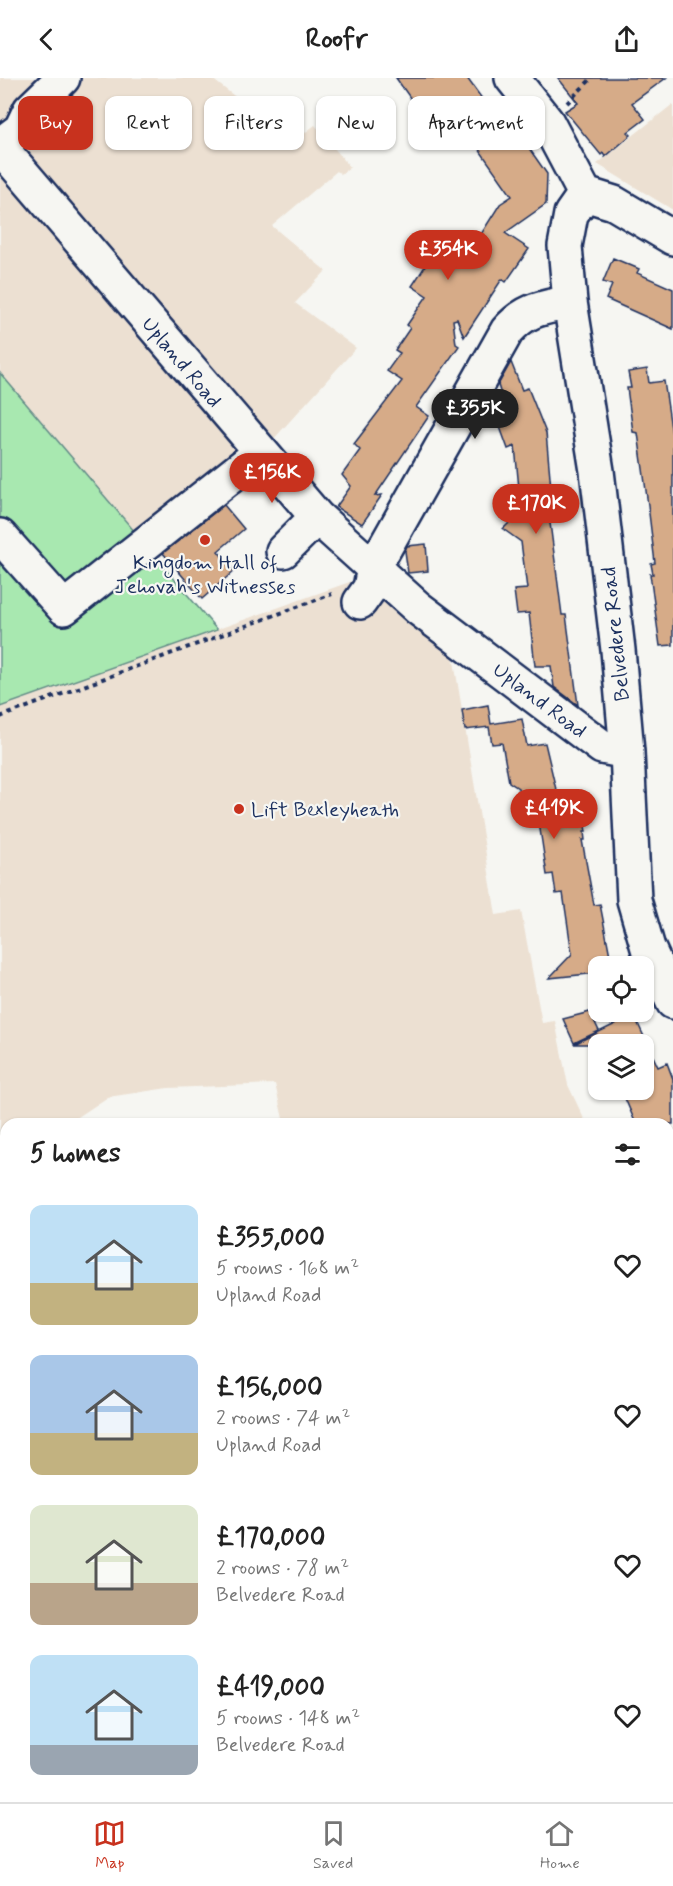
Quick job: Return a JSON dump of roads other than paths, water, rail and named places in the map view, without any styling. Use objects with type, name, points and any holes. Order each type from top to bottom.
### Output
[{"type":"street","points":[[0,146],[21,129],[30,110],[63,78]]},
{"type":"street","points":[[512,78],[547,122],[585,194],[614,203],[673,238]]},
{"type":"street","name":"Upland Road","points":[[0,146],[317,517],[418,608],[602,747],[627,752]]},
{"type":"street","name":"Belvedere Road","points":[[585,194],[571,214],[565,246],[570,302],[597,471],[627,752],[634,900],[648,948],[673,1002]]},
{"type":"street","points":[[360,602],[370,588],[374,567],[507,332],[519,318],[532,310],[570,302]]},
{"type":"street","points":[[0,536],[64,609],[260,453]]},
{"type":"street","points":[[283,550],[317,517]]},
{"type":"place","name":"Kingdom Hall of Jehovah's Witnesses","points":[[205,540]]},
{"type":"place","name":"Lift Bexleyheath","points":[[239,809]]}]
